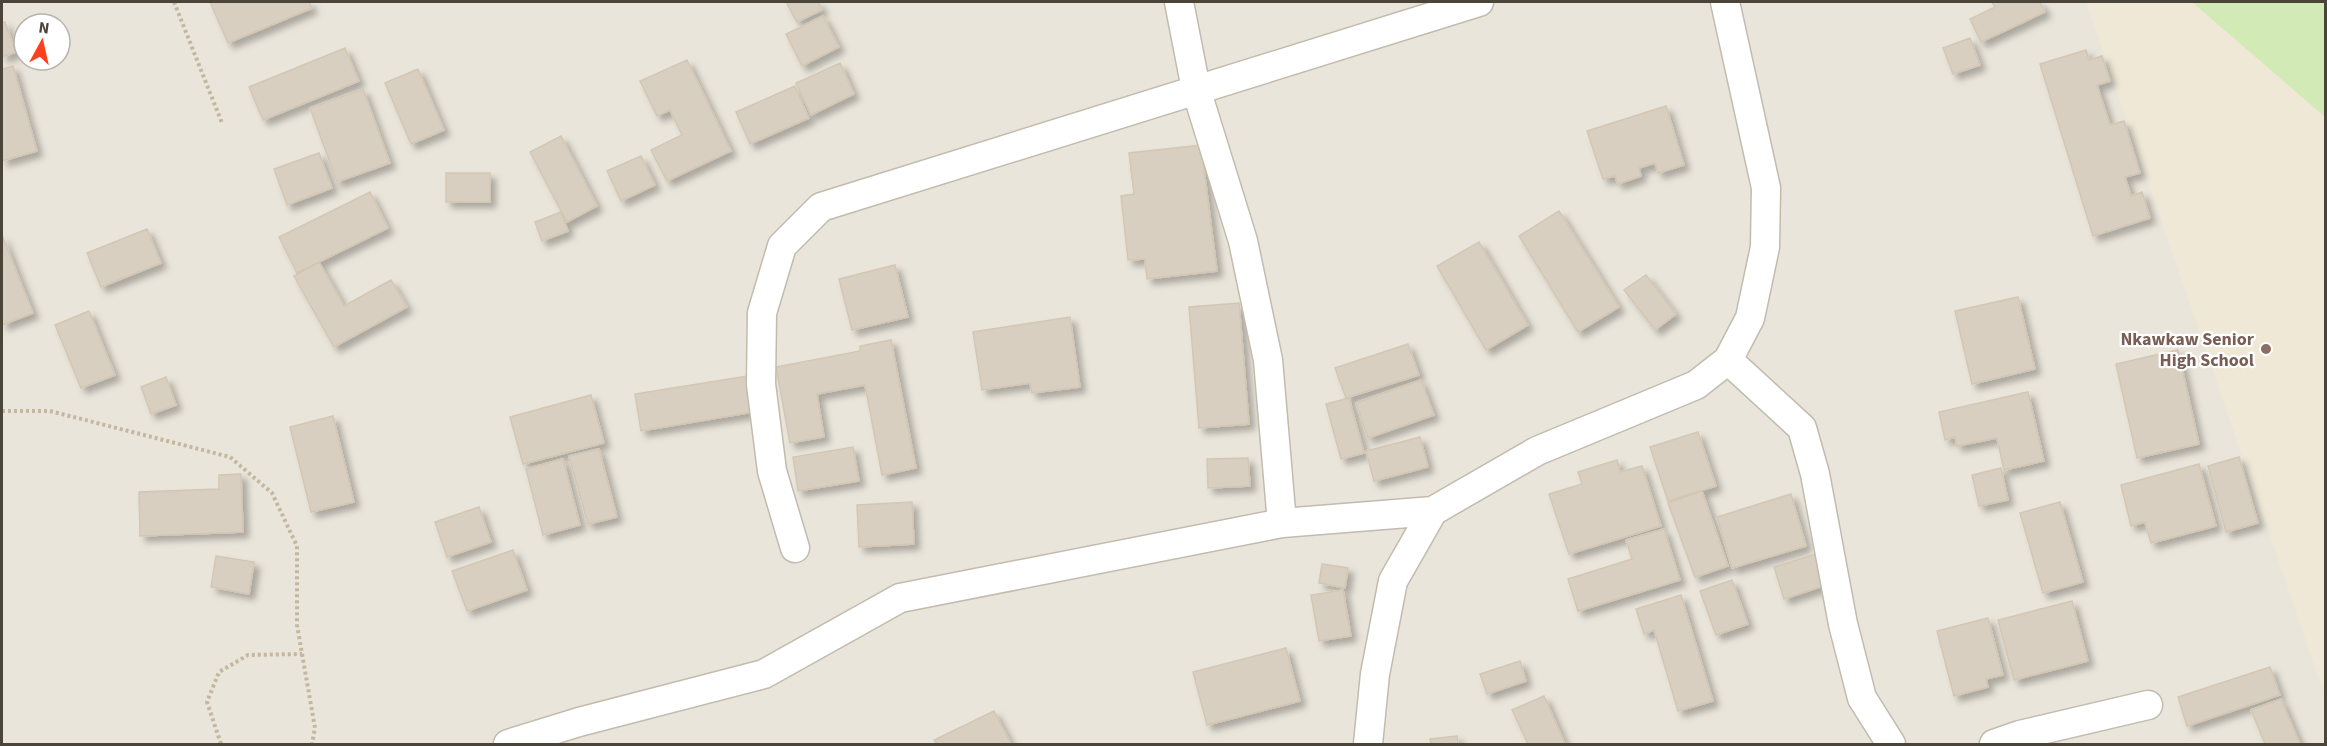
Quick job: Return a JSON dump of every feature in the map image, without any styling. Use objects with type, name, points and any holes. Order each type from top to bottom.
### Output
[{"type":"street","points":[[1179,2],[1196,89],[1243,241],[1268,360],[1282,522]]},
{"type":"street","points":[[795,548],[772,471],[761,384],[762,313],[782,246],[821,207],[1479,2]]},
{"type":"street","points":[[508,744],[579,722],[764,674],[900,598],[1282,522],[1433,511],[1537,451],[1696,385],[1728,360],[1750,318],[1765,247],[1766,188],[1725,2]]},
{"type":"street","points":[[1728,360],[1802,428],[1815,474],[1843,624],[1862,698],[1891,744]]},
{"type":"street","points":[[1368,744],[1375,674],[1393,581],[1433,511]]},
{"type":"street","points":[[1994,744],[2020,735],[2148,705]]},
{"type":"path","points":[[174,2],[222,123]]},
{"type":"path","points":[[2,411],[50,411],[230,457],[272,493],[297,546],[297,625],[315,728],[312,744]]},
{"type":"path","points":[[221,744],[207,702],[219,672],[248,655],[302,654]]},
{"type":"shaded area","points":[[2,2],[2325,2],[2325,744],[2,744]]},
{"type":"shaded area","name":"Nkawkaw Senior High School","points":[[2086,2],[2325,2],[2325,696]]},
{"type":"green space","points":[[2192,2],[2325,2],[2325,117]]},
{"type":"building","points":[[210,2],[309,2],[312,8],[228,43]]},
{"type":"building","points":[[786,2],[818,2],[822,10],[797,22]]},
{"type":"building","points":[[1992,2],[2040,2],[2045,12],[1981,42],[1970,19],[1995,7]]},
{"type":"building","points":[[823,16],[839,47],[802,66],[786,34]]},
{"type":"building","points":[[5,22],[12,41],[12,53],[2,57],[2,23]]},
{"type":"building","points":[[1970,38],[1980,65],[1953,74],[1943,48]]},
{"type":"building","points":[[345,48],[359,81],[263,120],[249,87]]},
{"type":"building","points":[[2086,50],[2089,60],[2102,56],[2110,81],[2097,85],[2110,125],[2124,121],[2140,173],[2125,177],[2131,196],[2142,192],[2150,218],[2093,236],[2040,64]]},
{"type":"building","points":[[687,60],[731,151],[667,181],[651,150],[682,135],[670,110],[657,116],[640,81]]},
{"type":"building","points":[[840,63],[854,94],[811,115],[796,83]]},
{"type":"building","points":[[12,66],[12,72],[15,72],[37,151],[2,161],[2,69]]},
{"type":"building","points":[[418,69],[444,130],[411,144],[385,83]]},
{"type":"building","points":[[795,86],[809,118],[750,144],[736,112]]},
{"type":"building","points":[[363,89],[390,163],[337,182],[310,108]]},
{"type":"building","points":[[1666,106],[1684,165],[1658,173],[1655,163],[1639,168],[1641,176],[1618,184],[1615,176],[1603,179],[1587,131]]},
{"type":"building","points":[[561,136],[597,206],[567,222],[530,152]]},
{"type":"building","points":[[1201,145],[1217,271],[1147,279],[1145,259],[1128,260],[1121,196],[1134,194],[1129,153]]},
{"type":"building","points":[[319,153],[332,188],[287,205],[274,169]]},
{"type":"building","points":[[641,156],[655,185],[621,201],[607,171]]},
{"type":"building","points":[[446,173],[490,173],[490,202],[446,202]]},
{"type":"building","points":[[370,192],[388,228],[297,273],[279,237]]},
{"type":"building","points":[[1559,211],[1619,307],[1578,332],[1519,236]]},
{"type":"building","points":[[561,212],[568,231],[542,241],[535,222]]},
{"type":"building","points":[[147,229],[161,263],[101,287],[87,253]]},
{"type":"building","points":[[2,235],[33,313],[2,325]]},
{"type":"building","points":[[1479,242],[1528,325],[1486,350],[1437,266]]},
{"type":"building","points":[[319,262],[344,306],[391,280],[407,307],[334,347],[294,276]]},
{"type":"building","points":[[895,265],[908,317],[852,330],[839,279]]},
{"type":"building","points":[[1646,275],[1676,314],[1655,330],[1624,290]]},
{"type":"building","points":[[2018,297],[2035,369],[1972,384],[1955,311]]},
{"type":"building","points":[[1239,303],[1249,424],[1199,428],[1189,307]]},
{"type":"building","points":[[89,311],[115,375],[81,388],[55,325]]},
{"type":"building","points":[[1070,317],[1080,387],[1032,393],[1030,383],[982,390],[973,332]]},
{"type":"building","points":[[891,340],[916,468],[882,475],[865,385],[817,394],[824,437],[790,443],[776,367],[860,351],[860,346]]},
{"type":"building","points":[[1408,344],[1419,375],[1346,398],[1335,368]]},
{"type":"building","points":[[2178,350],[2199,444],[2137,458],[2116,364]]},
{"type":"building","points":[[747,376],[754,412],[641,431],[635,394]]},
{"type":"building","points":[[166,377],[176,405],[151,414],[141,387]]},
{"type":"building","points":[[1421,380],[1434,415],[1368,438],[1356,403]]},
{"type":"building","points":[[2028,392],[2044,461],[2004,470],[1997,438],[1957,446],[1955,437],[1945,440],[1939,412]]},
{"type":"building","points":[[591,395],[604,443],[523,464],[510,417]]},
{"type":"building","points":[[1349,398],[1364,453],[1341,459],[1326,404]]},
{"type":"building","points":[[333,416],[354,502],[311,512],[290,427]]},
{"type":"building","points":[[1698,432],[1716,486],[1668,501],[1650,447]]},
{"type":"building","points":[[1420,437],[1428,467],[1374,481],[1366,451]]},
{"type":"building","points":[[853,447],[859,481],[798,491],[793,457]]},
{"type":"building","points":[[599,449],[617,517],[588,524],[569,456]]},
{"type":"building","points":[[2239,457],[2258,523],[2226,532],[2208,466]]},
{"type":"building","points":[[1248,458],[1250,486],[1208,488],[1207,459]]},
{"type":"building","points":[[563,459],[580,525],[543,535],[526,469]]},
{"type":"building","points":[[1617,460],[1620,472],[1642,466],[1661,526],[1569,554],[1549,494],[1582,484],[1578,472]]},
{"type":"building","points":[[2199,464],[2216,526],[2151,543],[2145,522],[2131,526],[2121,485]]},
{"type":"building","points":[[2001,468],[2008,500],[1979,506],[1972,475]]},
{"type":"building","points":[[241,474],[243,532],[140,536],[139,492],[219,489],[219,475]]},
{"type":"building","points":[[1702,491],[1728,566],[1695,577],[1668,503]]},
{"type":"building","points":[[1791,494],[1806,546],[1732,568],[1717,517]]},
{"type":"building","points":[[912,502],[914,544],[859,547],[857,505]]},
{"type":"building","points":[[2060,502],[2083,582],[2043,593],[2020,513]]},
{"type":"building","points":[[479,507],[491,542],[447,557],[435,522]]},
{"type":"building","points":[[1664,529],[1680,580],[1578,611],[1568,579],[1632,559],[1626,540]]},
{"type":"building","points":[[513,550],[527,590],[467,611],[452,571]]},
{"type":"building","points":[[1816,554],[1826,585],[1784,599],[1774,567]]},
{"type":"building","points":[[216,556],[254,562],[249,594],[211,587]]},
{"type":"building","points":[[1322,564],[1348,568],[1345,588],[1319,583]]},
{"type":"building","points":[[1732,580],[1748,624],[1716,635],[1700,591]]},
{"type":"building","points":[[1343,590],[1351,636],[1319,641],[1311,595]]},
{"type":"building","points":[[1681,595],[1713,701],[1678,711],[1654,630],[1644,634],[1636,609]]},
{"type":"building","points":[[2072,601],[2088,661],[2014,680],[1998,620]]},
{"type":"building","points":[[1988,618],[2003,675],[1986,679],[1988,687],[1954,696],[1937,631]]},
{"type":"building","points":[[1286,648],[1300,701],[1207,725],[1193,672]]},
{"type":"building","points":[[1520,661],[1526,681],[1487,694],[1480,674]]},
{"type":"building","points":[[2270,667],[2280,695],[2187,726],[2178,697]]},
{"type":"building","points":[[1544,696],[1565,744],[1528,744],[1512,710]]},
{"type":"building","points":[[2281,699],[2300,744],[2265,744],[2251,710]]},
{"type":"building","points":[[994,711],[1011,744],[937,744],[934,740]]},
{"type":"building","points":[[1457,736],[1458,744],[1431,744],[1430,739]]},
{"type":"place","name":"Nkawkaw Senior High School","points":[[2266,349]]}]
